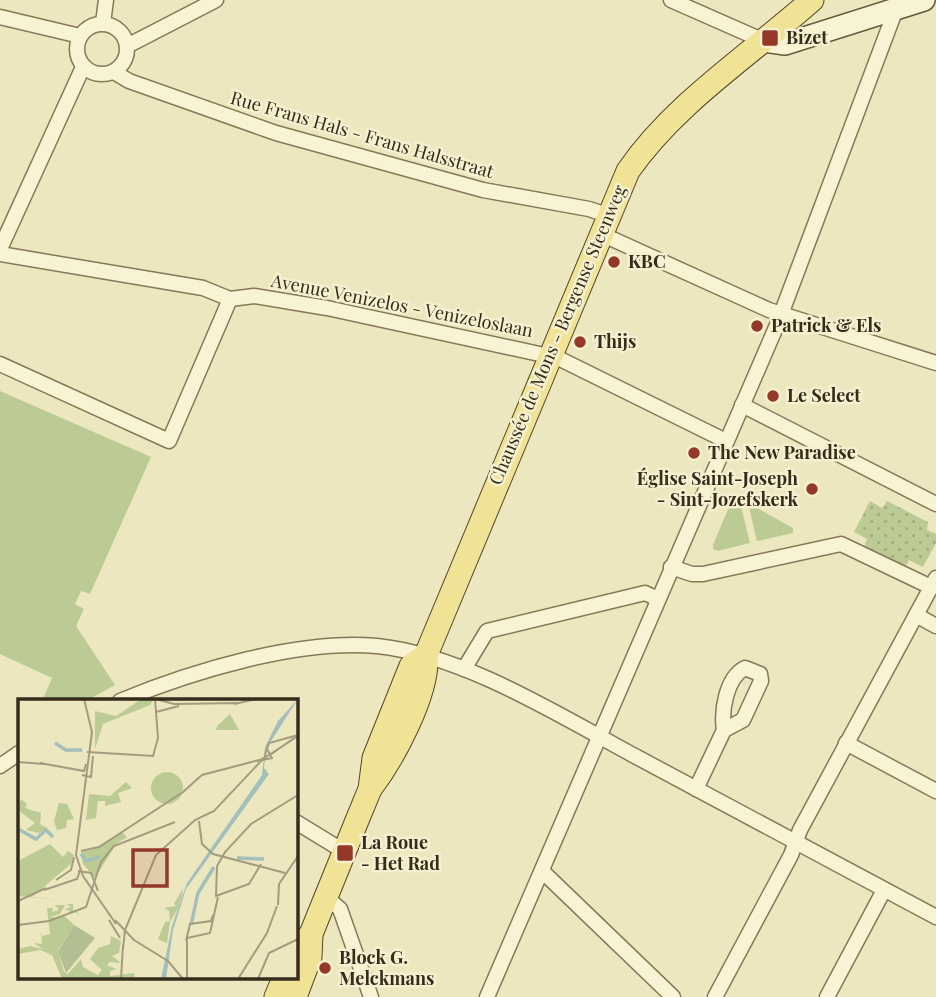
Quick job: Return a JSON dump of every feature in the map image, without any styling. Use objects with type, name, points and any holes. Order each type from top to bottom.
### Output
[{"type":"main road","name":"Chaussée de Mons - Bergense Steenweg","points":[[295,997],[310,957],[303,943],[326,897],[370,789],[388,766],[402,734],[427,671],[426,654],[603,224],[628,171],[643,149],[672,119],[811,0]]},
{"type":"main road","points":[[276,997],[284,979]]},
{"type":"street","points":[[103,23],[106,0]]},
{"type":"street","points":[[127,46],[216,0]]},
{"type":"street","points":[[671,0],[764,41],[785,44],[924,0]]},
{"type":"street","points":[[487,997],[781,314],[896,9]]},
{"type":"street","points":[[0,17],[80,36]]},
{"type":"street","points":[[103,23],[122,33],[127,46],[122,65],[114,72],[98,74],[83,67],[76,49],[80,36],[89,27],[103,23]]},
{"type":"street","points":[[0,251],[83,67]]},
{"type":"street","name":"Rue Frans Hals - Frans Halsstraat","points":[[114,72],[191,105],[264,130],[483,190],[589,209],[603,224],[781,314],[936,363]]},
{"type":"street","name":"Avenue Venizelos - Venizeloslaan","points":[[0,251],[203,288],[230,299],[254,296],[327,308],[565,360],[726,441]]},
{"type":"street","points":[[0,364],[169,441],[230,299]]},
{"type":"street","points":[[742,405],[936,504]]},
{"type":"street","points":[[671,566],[692,574],[703,574],[841,544],[934,582],[846,743],[715,997]]},
{"type":"street","points":[[464,668],[487,631],[645,593],[658,599]]},
{"type":"street","points":[[916,615],[936,626]]},
{"type":"street","points":[[128,699],[206,671],[274,654],[375,646],[426,654],[464,668],[599,737],[936,917]]},
{"type":"street","points":[[696,789],[724,730]]},
{"type":"street","points":[[846,743],[936,791]]},
{"type":"street","points":[[0,766],[18,754]]},
{"type":"street","points":[[298,823],[345,852]]},
{"type":"street","points":[[542,871],[673,997]]},
{"type":"street","points":[[827,997],[884,890]]},
{"type":"street","points":[[326,897],[340,909],[371,997]]},
{"type":"green space","points":[[0,391],[151,457],[90,594],[81,591],[75,604],[84,609],[76,626],[115,685],[90,699],[43,699],[52,678],[0,654]]},
{"type":"green space","points":[[870,501],[882,508],[887,501],[928,522],[927,530],[936,534],[936,543],[923,567],[909,560],[905,568],[864,547],[867,539],[854,532]]},
{"type":"green space","points":[[731,502],[740,502],[750,543],[718,551],[713,549],[713,545]]},
{"type":"green space","points":[[748,503],[793,528],[793,533],[757,541]]},
{"type":"place","name":"Bizet","points":[[770,38]]},
{"type":"place","name":"KBC","points":[[614,262]]},
{"type":"place","name":"Patrick & Els","points":[[757,326]]},
{"type":"place","name":"Thijs","points":[[580,342]]},
{"type":"place","name":"Le Select","points":[[773,396]]},
{"type":"place","name":"The New Paradise","points":[[694,453]]},
{"type":"place","name":"Église Saint-Joseph - Sint-Jozefskerk","points":[[812,489]]},
{"type":"place","name":"La Roue - Het Rad","points":[[345,853]]},
{"type":"place","name":"Block G. Melckmans","points":[[325,968]]}]
